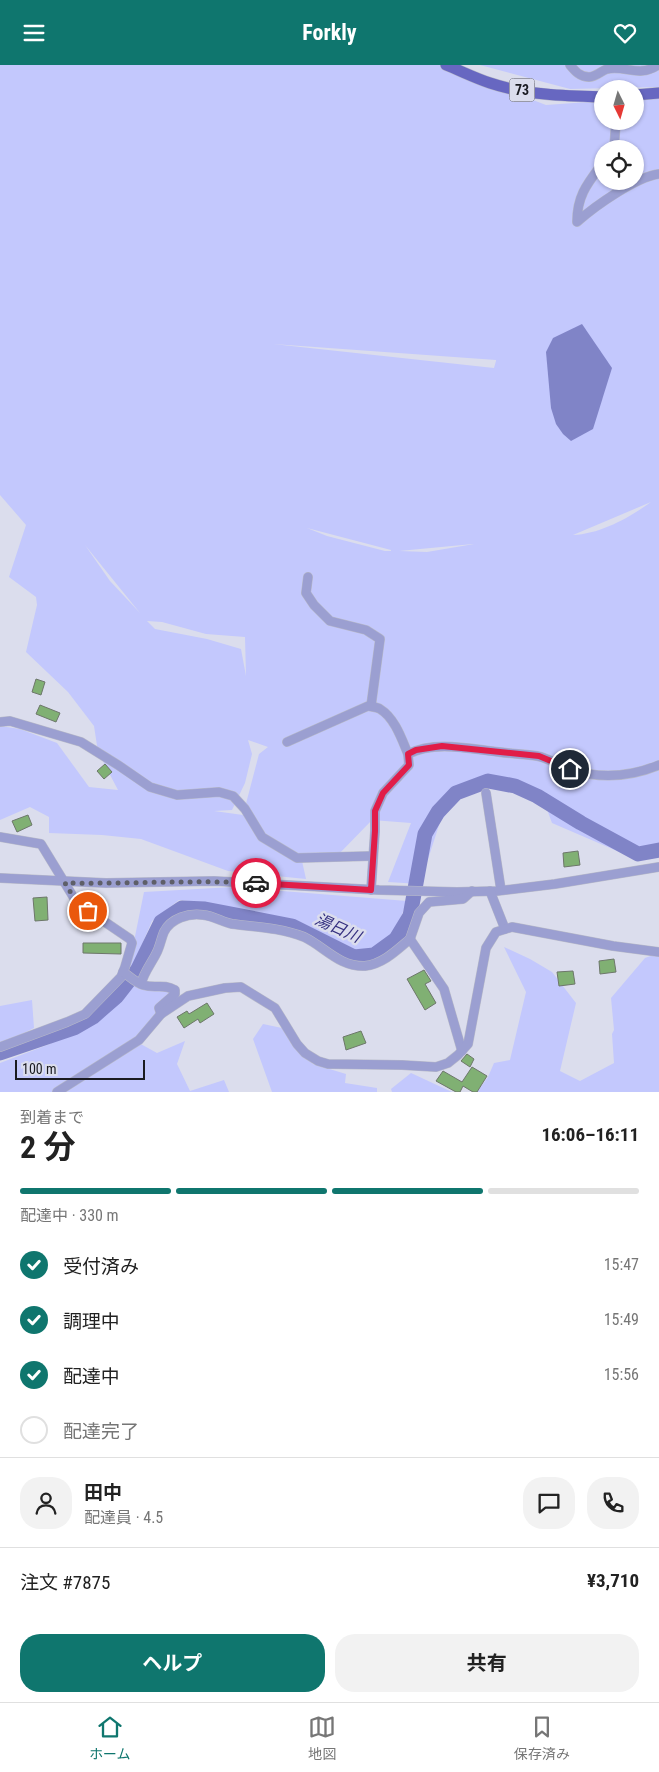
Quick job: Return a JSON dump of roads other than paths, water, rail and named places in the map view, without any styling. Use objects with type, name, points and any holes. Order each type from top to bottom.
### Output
[{"type":"main road","name":"73","points":[[446,65],[491,83],[536,93],[572,97],[594,97]]},
{"type":"main road","points":[[644,94],[659,93]]},
{"type":"street","points":[[570,66],[579,75],[589,77],[608,69],[618,68],[647,71],[658,65]]},
{"type":"street","points":[[644,180],[659,174]]},
{"type":"street","points":[[594,175],[585,187],[577,207],[577,221],[622,190]]},
{"type":"street","points":[[308,577],[306,593],[314,605],[330,621],[366,630],[380,639],[370,706]]},
{"type":"street","points":[[287,742],[368,706],[380,709],[391,720],[408,754],[409,765],[383,793],[375,811],[372,856],[375,890]]},
{"type":"street","points":[[0,722],[10,721],[81,741],[150,787],[176,795],[219,792],[233,796],[245,809],[262,837],[297,857],[372,856]]},
{"type":"street","points":[[408,754],[416,750],[442,746],[539,756],[570,769],[594,775],[608,776],[639,773],[659,765]]},
{"type":"street","points":[[486,793],[501,890]]},
{"type":"street","points":[[0,837],[41,844],[77,903],[130,939],[132,943],[121,977],[85,1013],[67,1022],[0,1047]]},
{"type":"street","points":[[0,879],[65,883],[214,881],[375,890],[457,892],[490,891],[555,884],[659,867]]},
{"type":"street","points":[[141,984],[144,973],[157,953],[164,932],[169,924],[182,917],[204,915],[229,923],[254,925],[304,938],[335,958],[352,965],[366,966],[380,962],[410,939],[419,913],[429,902],[463,899],[472,891]]},
{"type":"street","points":[[490,891],[505,929]]},
{"type":"street","points":[[57,1092],[139,1040],[161,1014],[188,997],[225,988],[241,987],[275,1008],[297,1044],[305,1053],[318,1061],[328,1064],[436,1067],[448,1063],[468,1044],[486,948],[496,932],[512,927],[531,929],[613,946],[659,952]]},
{"type":"street","points":[[410,939],[444,989],[462,1051]]},
{"type":"street","points":[[123,972],[141,984],[153,987],[168,986],[175,990],[175,994],[159,1008],[161,1014]]},
{"type":"waterway","name":"湯日川","points":[[0,1053],[74,1028],[93,1017],[117,996],[138,969],[161,922],[182,908],[205,909],[292,926],[354,957],[374,955],[396,939],[410,916],[425,834],[438,812],[456,793],[488,781],[515,786],[537,796],[581,823],[638,854],[659,850]]}]
